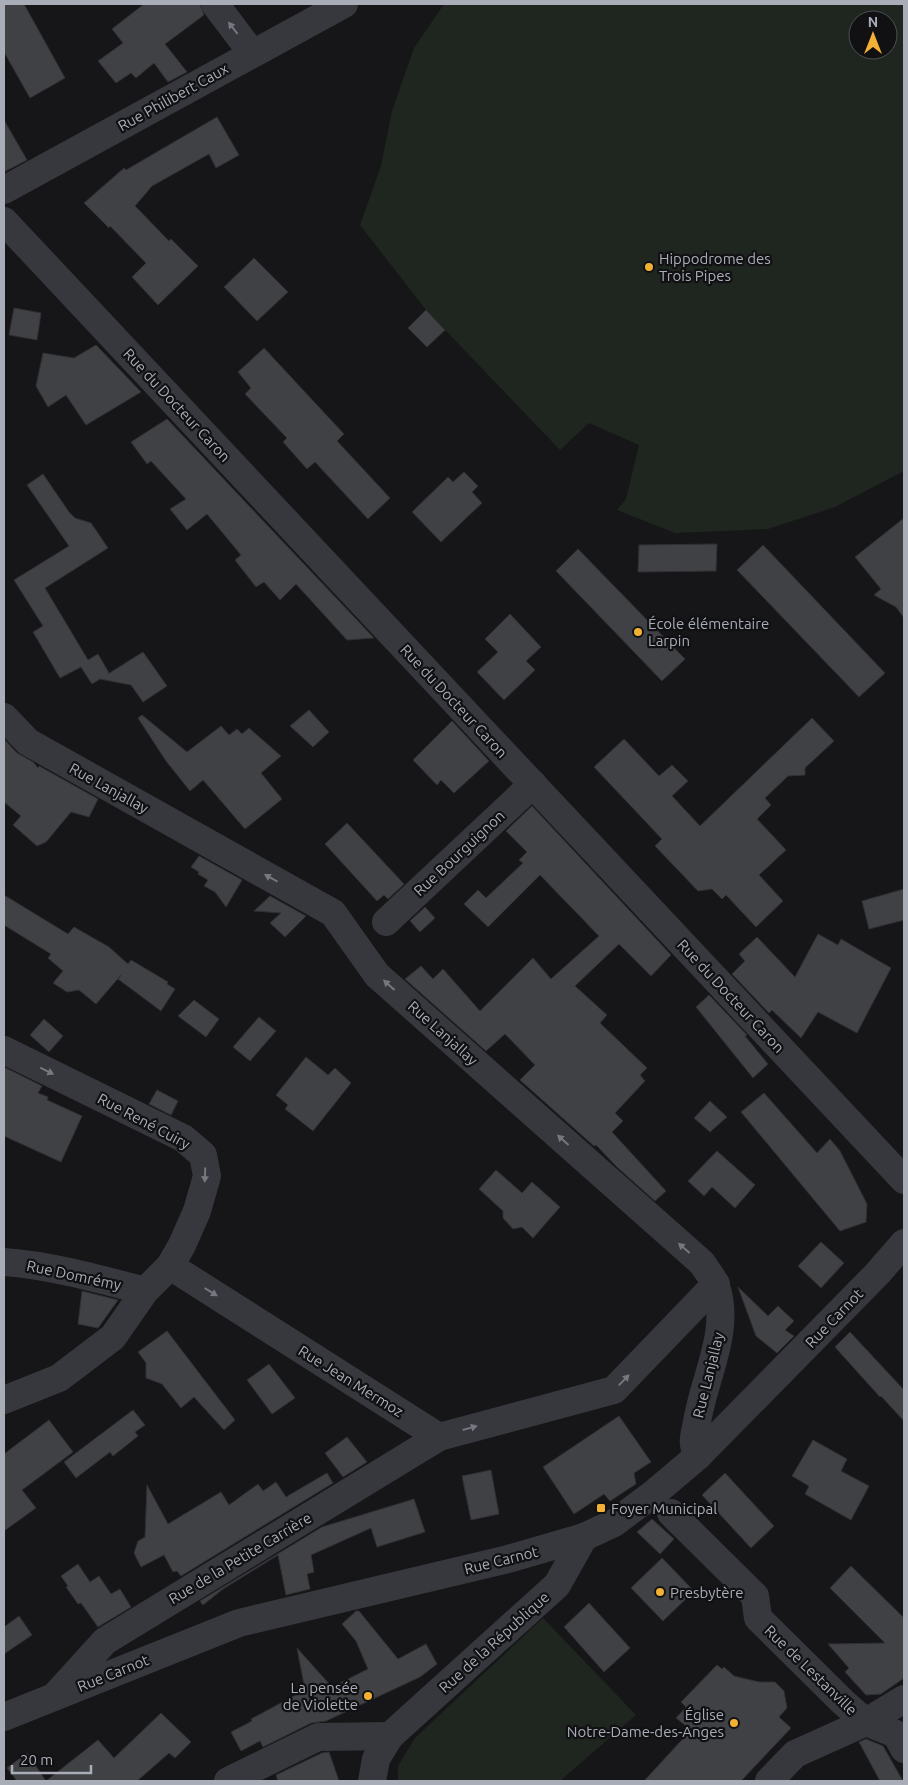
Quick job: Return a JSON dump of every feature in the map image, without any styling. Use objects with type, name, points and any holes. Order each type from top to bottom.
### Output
[{"type":"street","points":[[214,4],[252,53]]},
{"type":"street","name":"Rue Philibert Caux","points":[[4,190],[344,4]]},
{"type":"street","name":"Rue du Docteur Caron","points":[[4,222],[904,1180]]},
{"type":"street","name":"Rue Lanjallay","points":[[4,717],[28,742],[333,913],[377,975],[702,1263],[716,1284],[720,1305],[720,1335],[699,1408],[693,1445],[698,1456]]},
{"type":"street","name":"Rue Bourguignon","points":[[386,922],[532,784]]},
{"type":"street","name":"Rue René Cuiry","points":[[4,1050],[183,1138],[204,1155],[207,1176],[198,1210],[170,1266]]},
{"type":"street","name":"Rue Carnot","points":[[4,1717],[238,1623],[508,1559],[584,1537],[614,1523],[653,1494],[698,1456],[872,1279],[904,1243]]},
{"type":"street","name":"Rue Domrémy","points":[[4,1262],[32,1265],[145,1291]]},
{"type":"street","points":[[4,1400],[59,1378],[113,1337],[145,1291],[170,1266]]},
{"type":"street","name":"Rue Jean Mermoz","points":[[170,1266],[439,1437]]},
{"type":"street","points":[[439,1437],[614,1390],[716,1284]]},
{"type":"street","name":"Rue de la Petite Carrière","points":[[55,1696],[105,1640],[439,1437]]},
{"type":"street","name":"Rue de Lestanville","points":[[671,1513],[755,1596],[758,1618],[838,1698],[866,1722],[896,1734],[904,1748]]},
{"type":"street","name":"Rue de la République","points":[[372,1781],[376,1759],[390,1736],[557,1585],[584,1537]]},
{"type":"street","points":[[769,1781],[794,1754],[866,1722],[904,1699]]},
{"type":"street","points":[[228,1781],[318,1737],[390,1736]]},
{"type":"shaded area","name":"Hippodrome des Trois Pipes","points":[[444,4],[904,4],[904,471],[835,507],[768,529],[675,533],[617,510],[626,499],[639,445],[589,423],[560,450],[426,310],[360,225],[381,166],[392,111],[414,48]]},
{"type":"shaded area","points":[[543,1618],[636,1715],[560,1781],[398,1781],[398,1766],[415,1738]]},
{"type":"building","points":[[4,4],[24,4],[65,78],[30,98],[4,52]]},
{"type":"building","points":[[144,4],[200,4],[204,15],[165,44],[187,72],[168,82],[154,63],[136,78],[131,73],[116,83],[98,61],[123,43],[112,29]]},
{"type":"building","points":[[217,117],[239,155],[216,168],[209,154],[152,186],[135,206],[169,241],[171,239],[198,266],[158,305],[132,277],[146,263],[110,226],[109,228],[84,203],[124,168],[126,170]]},
{"type":"building","points":[[4,120],[27,160],[4,172]]},
{"type":"building","points":[[254,258],[288,292],[257,321],[224,287]]},
{"type":"building","points":[[14,308],[41,313],[37,340],[9,335]]},
{"type":"building","points":[[426,310],[445,330],[427,347],[408,328]]},
{"type":"building","points":[[96,345],[141,392],[86,425],[66,395],[48,407],[36,386],[43,353],[74,358]]},
{"type":"building","points":[[264,348],[344,434],[337,441],[390,498],[368,519],[315,462],[307,469],[283,442],[287,438],[245,394],[251,388],[238,372]]},
{"type":"building","points":[[167,419],[374,638],[347,640],[296,584],[280,600],[264,582],[256,587],[235,560],[241,555],[207,514],[187,530],[170,509],[186,499],[151,461],[147,464],[131,442]]},
{"type":"building","points":[[464,472],[478,486],[472,492],[482,503],[441,542],[412,512],[448,477],[453,482]]},
{"type":"building","points":[[43,474],[69,512],[75,518],[91,523],[108,548],[45,588],[88,660],[98,654],[108,674],[143,652],[167,686],[143,702],[131,685],[100,679],[92,684],[81,667],[60,678],[33,632],[43,626],[14,580],[69,546],[27,485]]},
{"type":"building","points":[[904,518],[904,618],[896,607],[874,595],[881,589],[855,557]]},
{"type":"building","points":[[717,544],[716,571],[638,572],[639,545]]},
{"type":"building","points":[[763,545],[885,673],[859,697],[737,570]]},
{"type":"building","points":[[578,549],[685,659],[662,681],[556,571]]},
{"type":"building","points":[[510,614],[541,647],[526,661],[535,670],[504,700],[477,672],[498,652],[485,639]]},
{"type":"building","points":[[309,710],[329,732],[313,747],[290,726]]},
{"type":"building","points":[[142,715],[187,752],[221,726],[229,735],[237,729],[242,734],[249,728],[281,756],[261,773],[282,799],[245,829],[203,780],[190,791],[166,761],[138,718]]},
{"type":"building","points":[[812,718],[834,741],[805,768],[805,775],[788,776],[765,798],[771,805],[757,819],[786,850],[759,875],[783,901],[756,927],[726,895],[722,899],[712,889],[698,891],[655,846],[662,839],[594,767],[624,739],[659,776],[672,765],[688,781],[672,796],[700,826]]},
{"type":"building","points":[[452,721],[489,761],[454,793],[441,780],[437,785],[413,760]]},
{"type":"building","points":[[4,739],[17,753],[33,762],[38,768],[39,766],[98,799],[89,817],[71,812],[46,842],[37,846],[13,825],[21,816],[4,802]]},
{"type":"building","points":[[532,806],[671,955],[651,976],[619,944],[575,986],[607,1015],[600,1023],[647,1068],[640,1075],[645,1081],[615,1113],[623,1121],[612,1132],[666,1191],[655,1201],[596,1145],[594,1146],[520,1080],[535,1065],[505,1034],[486,1051],[405,979],[421,966],[433,979],[443,969],[480,1011],[533,958],[551,979],[599,936],[540,875],[488,927],[464,904],[478,890],[486,898],[523,863],[519,860],[527,852],[506,831]]},
{"type":"building","points":[[347,823],[404,884],[388,899],[384,895],[377,901],[325,844]]},
{"type":"building","points":[[199,856],[242,880],[226,907],[215,892],[204,886],[208,880],[191,867]]},
{"type":"building","points":[[904,889],[904,920],[869,929],[862,901]]},
{"type":"building","points":[[4,895],[68,934],[74,927],[109,947],[128,964],[131,960],[168,982],[167,984],[175,989],[161,1011],[118,979],[121,975],[96,1004],[79,990],[67,992],[53,983],[63,971],[48,958],[51,954],[4,925]]},
{"type":"building","points":[[270,896],[306,916],[285,937],[270,923],[281,913],[254,911]]},
{"type":"building","points":[[425,907],[435,918],[420,932],[410,921]]},
{"type":"building","points":[[818,934],[838,945],[841,939],[891,968],[857,1033],[818,1012],[801,1038],[772,1010],[769,1013],[732,974],[745,961],[739,954],[757,937],[795,977]]},
{"type":"building","points":[[709,995],[747,1035],[745,1036],[768,1064],[753,1078],[696,1007]]},
{"type":"building","points":[[194,1000],[219,1019],[206,1037],[178,1016]]},
{"type":"building","points":[[259,1017],[276,1031],[250,1061],[233,1047]]},
{"type":"building","points":[[44,1019],[63,1036],[49,1052],[30,1035]]},
{"type":"building","points":[[306,1057],[328,1075],[335,1068],[351,1083],[313,1131],[285,1109],[288,1105],[276,1095]]},
{"type":"building","points":[[4,1067],[42,1086],[38,1093],[48,1097],[47,1100],[82,1116],[61,1162],[4,1136]]},
{"type":"building","points":[[157,1090],[178,1101],[171,1115],[149,1104]]},
{"type":"building","points":[[764,1093],[817,1153],[830,1139],[840,1151],[867,1204],[866,1222],[840,1231],[741,1112]]},
{"type":"building","points":[[710,1101],[727,1117],[710,1132],[694,1118]]},
{"type":"building","points":[[717,1151],[755,1185],[735,1208],[712,1187],[704,1196],[688,1181]]},
{"type":"building","points":[[496,1170],[522,1193],[532,1182],[560,1207],[533,1238],[522,1227],[513,1229],[503,1218],[503,1211],[479,1189]]},
{"type":"building","points":[[821,1242],[844,1263],[821,1288],[798,1266]]},
{"type":"building","points":[[738,1287],[768,1316],[778,1306],[794,1321],[785,1330],[794,1336],[777,1353],[756,1336]]},
{"type":"building","points":[[82,1291],[118,1300],[98,1328],[78,1324]]},
{"type":"building","points":[[167,1331],[235,1420],[224,1430],[194,1397],[181,1408],[162,1384],[146,1378],[146,1363],[138,1352]]},
{"type":"building","points":[[850,1332],[904,1390],[904,1421],[835,1347]]},
{"type":"building","points":[[269,1364],[295,1398],[272,1414],[247,1380]]},
{"type":"building","points":[[133,1410],[145,1425],[135,1432],[138,1436],[113,1456],[110,1452],[76,1478],[64,1462]]},
{"type":"building","points":[[619,1416],[651,1462],[634,1473],[636,1484],[610,1501],[604,1494],[574,1514],[543,1467]]},
{"type":"building","points":[[49,1420],[73,1452],[22,1490],[36,1508],[4,1531],[4,1454]]},
{"type":"building","points":[[347,1437],[367,1462],[343,1477],[325,1453]]},
{"type":"building","points":[[813,1440],[847,1459],[841,1471],[869,1486],[851,1520],[805,1494],[809,1486],[792,1476]]},
{"type":"building","points":[[491,1470],[499,1514],[471,1520],[462,1476]]},
{"type":"building","points":[[327,1473],[333,1483],[181,1576],[177,1571],[173,1572],[164,1555],[141,1567],[134,1553],[138,1541],[145,1537],[147,1485],[168,1524],[221,1492],[229,1505],[258,1484],[263,1491],[276,1482],[286,1497]]},
{"type":"building","points":[[725,1473],[774,1526],[751,1548],[702,1495]]},
{"type":"building","points":[[414,1499],[425,1532],[377,1547],[371,1528],[311,1555],[314,1572],[307,1574],[310,1589],[286,1595],[278,1555],[223,1589],[203,1605],[200,1601],[322,1527]]},
{"type":"building","points":[[652,1519],[674,1539],[660,1554],[637,1532]]},
{"type":"building","name":"Presbytère","points":[[662,1558],[694,1591],[663,1621],[631,1588]]},
{"type":"building","points":[[78,1564],[90,1582],[99,1576],[111,1594],[120,1589],[131,1607],[98,1627],[81,1603],[78,1604],[61,1576]]},
{"type":"building","points":[[851,1566],[904,1618],[904,1678],[881,1694],[866,1695],[845,1672],[849,1668],[828,1644],[885,1643],[830,1588]]},
{"type":"building","points":[[589,1603],[630,1648],[604,1672],[564,1627]]},
{"type":"building","points":[[356,1611],[359,1611],[398,1659],[426,1644],[437,1664],[420,1677],[326,1721],[311,1723],[263,1747],[260,1741],[241,1751],[231,1732],[305,1690],[297,1648],[332,1687],[368,1669],[356,1641],[342,1624]]},
{"type":"building","points":[[19,1616],[32,1635],[4,1654],[4,1627]]},
{"type":"building","name":"Église Notre-Dame-des-Anges","points":[[717,1665],[722,1669],[724,1667],[734,1676],[759,1682],[775,1682],[784,1691],[787,1708],[779,1717],[791,1728],[741,1781],[644,1781],[691,1730],[676,1718],[686,1707],[681,1702]]},
{"type":"building","points":[[161,1713],[191,1742],[175,1758],[169,1753],[137,1781],[46,1781],[98,1740],[114,1758]]},
{"type":"building","points":[[866,1739],[883,1746],[903,1781],[880,1781],[859,1742]]},
{"type":"building","points":[[329,1752],[339,1781],[278,1781],[276,1775],[322,1753]]},
{"type":"building","points":[[27,1753],[46,1781],[17,1781],[7,1768]]},
{"type":"place","name":"Hippodrome des Trois Pipes","points":[[649,267]]},
{"type":"place","name":"École élémentaire Larpin","points":[[638,632]]},
{"type":"place","name":"Foyer Municipal","points":[[601,1508]]},
{"type":"place","name":"Presbytère","points":[[660,1592]]},
{"type":"place","name":"La pensée de Violette","points":[[368,1696]]},
{"type":"place","name":"Église Notre-Dame-des-Anges","points":[[734,1723]]}]
